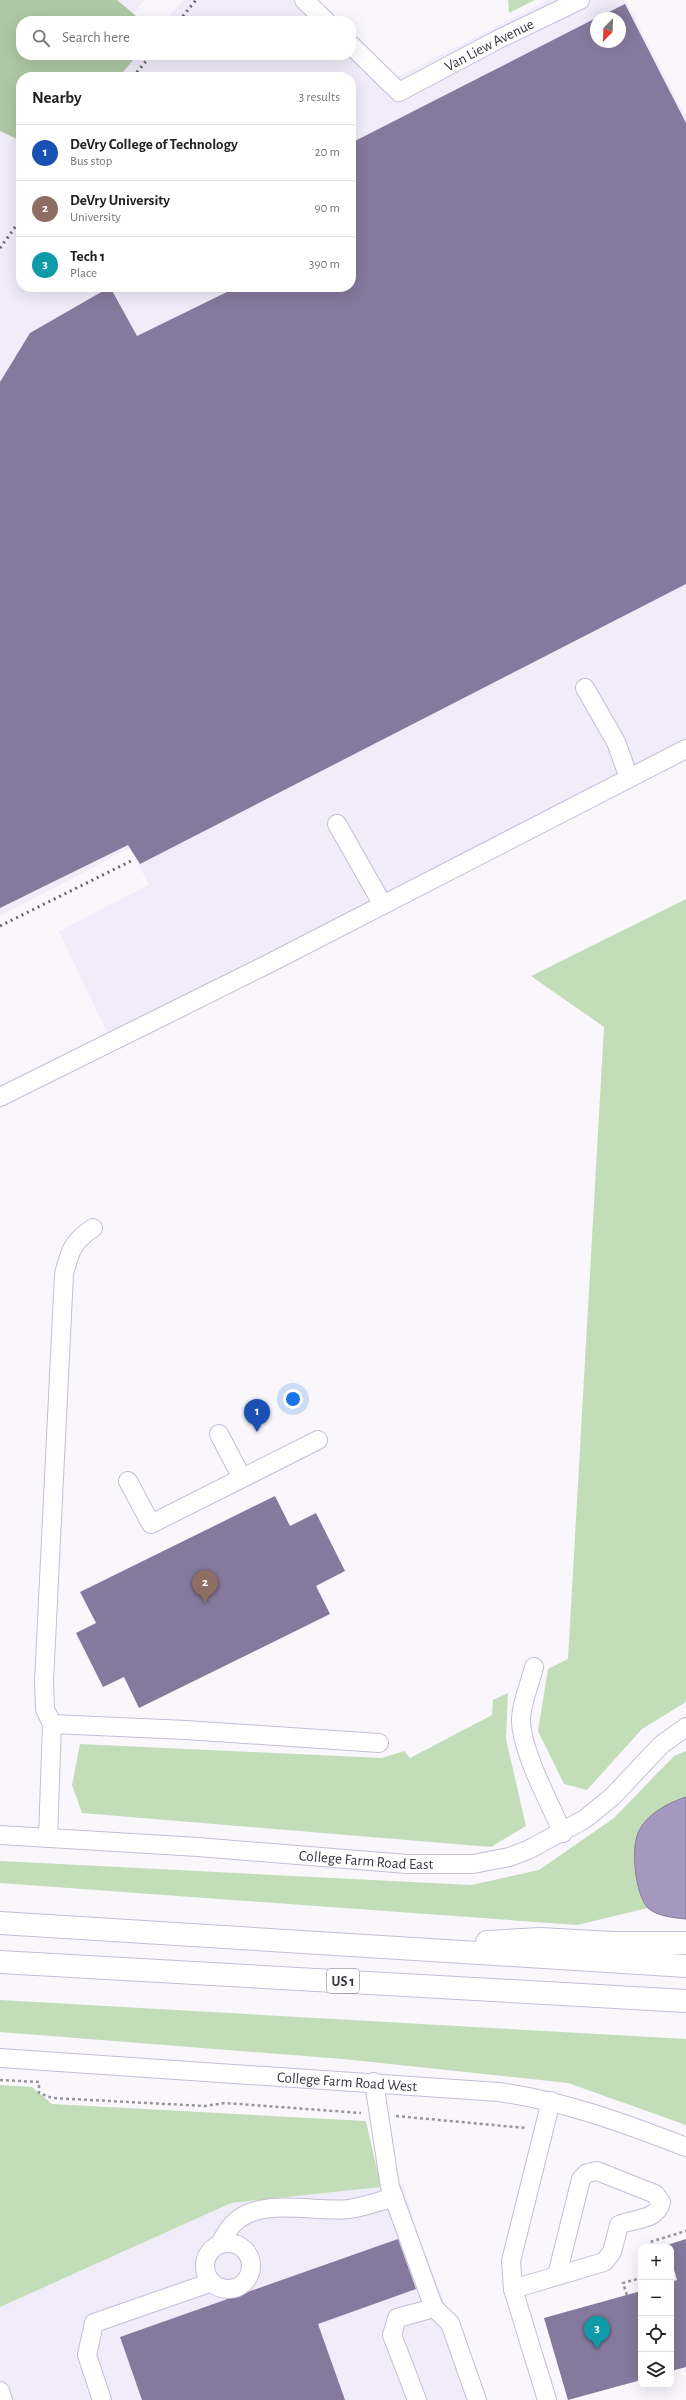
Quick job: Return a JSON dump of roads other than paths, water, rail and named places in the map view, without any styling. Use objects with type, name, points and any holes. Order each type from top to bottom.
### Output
[{"type":"highway","points":[[0,1924],[686,1966]]},
{"type":"highway","points":[[393,1948],[540,1939],[613,1943],[686,1943]]},
{"type":"highway","name":"US 1","points":[[0,1962],[686,2001]]},
{"type":"street","points":[[304,0],[321,16]]},
{"type":"street","name":"Van Liew Avenue","points":[[356,50],[399,92],[572,5]]},
{"type":"street","points":[[585,688],[616,742],[629,778]]},
{"type":"street","points":[[0,1097],[383,905],[686,749]]},
{"type":"street","points":[[337,824],[383,905]]},
{"type":"street","points":[[48,1838],[52,1724],[45,1709],[44,1682],[64,1274],[70,1251],[79,1238],[93,1228]]},
{"type":"street","points":[[219,1434],[242,1478]]},
{"type":"street","points":[[128,1481],[151,1524],[318,1440]]},
{"type":"street","points":[[534,1667],[522,1709],[522,1730],[530,1755],[563,1833]]},
{"type":"street","points":[[52,1724],[186,1730],[379,1743]]},
{"type":"street","name":"College Farm Road East","points":[[0,1835],[198,1847],[407,1864],[453,1866],[510,1857],[563,1833],[599,1808],[661,1745],[686,1727]]},
{"type":"street","name":"College Farm Road West","points":[[0,2058],[374,2082],[499,2092],[552,2101],[607,2117],[686,2147]]},
{"type":"street","points":[[374,2082],[390,2187],[434,2308],[450,2323],[477,2400]]},
{"type":"street","points":[[547,2400],[513,2289],[511,2261],[552,2101]]},
{"type":"street","points":[[513,2289],[604,2262],[612,2252],[619,2225],[655,2215],[661,2202],[655,2194],[596,2171],[587,2173],[581,2179],[557,2275]]},
{"type":"street","points":[[220,2244],[235,2221],[249,2212],[282,2207],[320,2210],[350,2209],[394,2197]]},
{"type":"street","points":[[228,2242],[242,2248],[250,2260],[251,2267],[245,2281],[233,2288],[218,2287],[212,2282],[205,2268],[205,2261],[213,2247],[220,2244],[228,2242]]},
{"type":"street","points":[[102,2400],[87,2355],[94,2323],[212,2282]]},
{"type":"street","points":[[417,2400],[392,2335],[397,2318],[434,2308]]},
{"type":"street","points":[[0,2391],[3,2400]]},
{"type":"railway","points":[[183,16],[196,0]]},
{"type":"railway","points":[[137,72],[147,60]]},
{"type":"railway","points":[[0,248],[16,226]]},
{"type":"railway","points":[[0,926],[133,860]]},
{"type":"place","name":"DeVry College of Technology","points":[[257,1432]]},
{"type":"place","name":"DeVry University","points":[[205,1603]]},
{"type":"place","name":"Tech 1","points":[[597,2349]]}]
